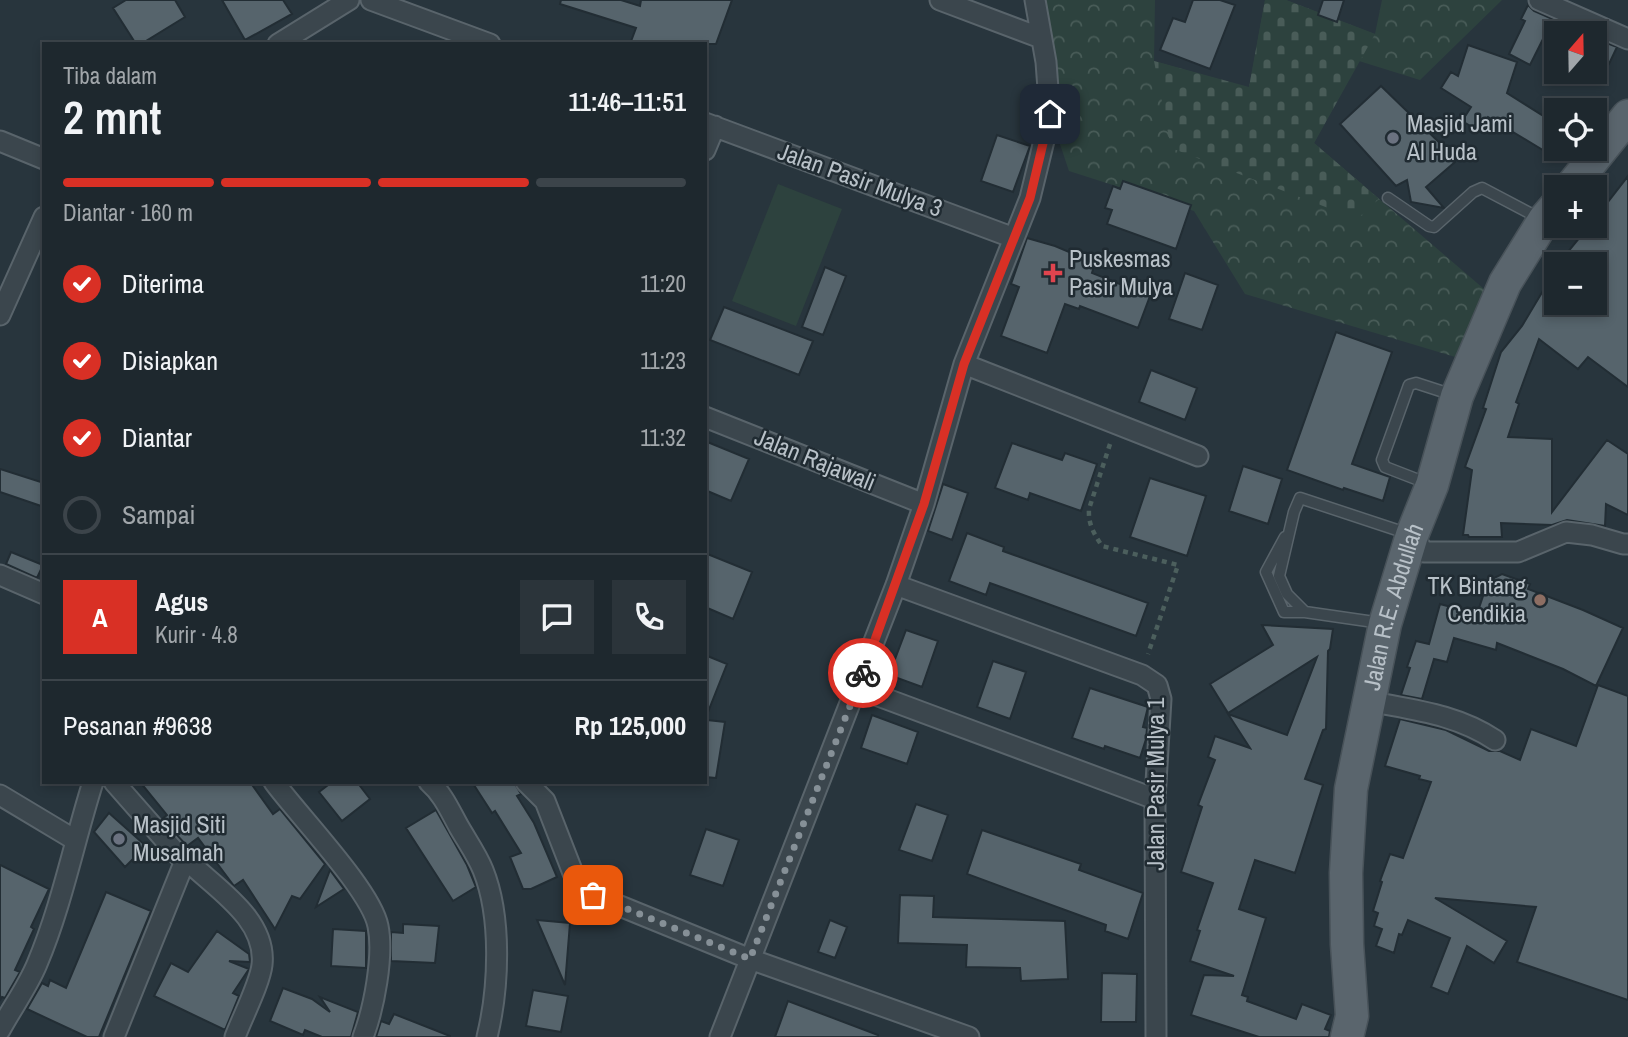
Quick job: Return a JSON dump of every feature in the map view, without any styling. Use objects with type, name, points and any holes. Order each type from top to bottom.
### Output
[{"type":"main road","points":[[1581,175],[1628,116]]},
{"type":"main road","name":"Jalan R.E. Abdullah","points":[[1347,1037],[1352,1016],[1346,873],[1350,789],[1385,624],[1412,535],[1432,485],[1457,396],[1505,283],[1544,222]]},
{"type":"street","points":[[281,42],[349,0]]},
{"type":"street","points":[[371,0],[485,42]]},
{"type":"street","points":[[940,0],[1041,38]]},
{"type":"street","points":[[720,1037],[896,585],[924,504],[964,364],[1030,198],[1050,116],[1046,62],[1035,0]]},
{"type":"street","points":[[1539,0],[1628,39]]},
{"type":"street","name":"Jalan Pasir Mulya 3","points":[[710,125],[1014,238]]},
{"type":"street","points":[[0,141],[42,158]]},
{"type":"street","points":[[3,302],[41,230]]},
{"type":"street","points":[[964,364],[1198,456]]},
{"type":"street","name":"Jalan Rajawali","points":[[707,418],[924,504]]},
{"type":"street","points":[[1412,535],[1424,552],[1518,552],[1566,532],[1628,544]]},
{"type":"street","points":[[0,575],[42,593]]},
{"type":"street","name":"Jalan Pasir Mulya 1","points":[[896,585],[1142,675],[1157,685],[1160,691],[1155,799],[1156,1037]]},
{"type":"street","points":[[857,688],[1155,799]]},
{"type":"street","points":[[1368,701],[1442,715],[1471,726],[1495,740]]},
{"type":"street","points":[[0,1030],[37,965],[65,885],[75,840],[92,784]]},
{"type":"street","points":[[116,784],[186,864],[192,865],[244,913],[256,931],[262,947],[262,966],[234,1037]]},
{"type":"street","points":[[276,784],[360,891],[378,925],[377,975],[363,1037]]},
{"type":"street","points":[[431,784],[441,795],[476,856],[490,890],[496,936],[496,973],[487,1037]]},
{"type":"street","points":[[528,784],[545,801],[573,873],[593,895],[750,959],[969,1037]]},
{"type":"street","points":[[0,795],[75,840]]},
{"type":"street","points":[[114,1037],[182,868],[186,864]]},
{"type":"lane","points":[[1388,198],[1434,227],[1473,192],[1482,188],[1544,211]]},
{"type":"lane","points":[[1432,485],[1385,467],[1382,460],[1409,386],[1416,383],[1457,396]]},
{"type":"lane","points":[[1385,624],[1305,612],[1287,594],[1279,576],[1300,498],[1412,535]]},
{"type":"path","points":[[1117,423],[1089,509],[1088,518],[1092,531],[1102,546],[1178,565],[1142,675]]},
{"type":"green space","points":[[1035,0],[1155,0],[1154,61],[1249,88],[1265,0],[1286,0],[1375,34],[1382,0],[1502,0],[1420,80],[1359,61],[1314,143],[1498,301],[1472,362],[1245,294],[1194,211],[1069,171],[1050,114]]},
{"type":"green space","points":[[1265,0],[1286,0],[1375,34],[1314,143],[1379,199],[1357,219],[1171,148],[1154,61],[1249,87]]},
{"type":"green space","points":[[778,184],[842,209],[796,326],[732,301]]},
{"type":"building","points":[[126,0],[175,0],[185,17],[144,42],[135,42],[113,8]]},
{"type":"building","points":[[222,0],[283,0],[292,14],[245,40]]},
{"type":"building","points":[[561,0],[621,0],[640,6],[641,0],[732,0],[716,44],[631,42],[636,28],[560,4]]},
{"type":"building","points":[[1193,0],[1220,0],[1235,5],[1210,69],[1160,50],[1173,18],[1185,22]]},
{"type":"building","points":[[1323,0],[1344,0],[1337,22],[1318,15]]},
{"type":"building","points":[[1528,5],[1534,11],[1557,21],[1544,21],[1544,37],[1530,65],[1509,54],[1525,21],[1521,19]]},
{"type":"building","points":[[1607,43],[1617,47],[1609,64],[1607,63]]},
{"type":"building","points":[[1468,45],[1517,62],[1507,93],[1544,116],[1544,151],[1488,117],[1479,131],[1462,121],[1471,107],[1441,88],[1451,72],[1458,76]]},
{"type":"building","name":"Masjid Jami Al Huda","points":[[1381,86],[1448,151],[1455,162],[1426,187],[1444,208],[1411,202],[1407,180],[1396,186],[1340,124]]},
{"type":"building","points":[[997,135],[1030,146],[1013,192],[981,181]]},
{"type":"building","points":[[1628,176],[1628,387],[1588,357],[1578,369],[1539,339],[1516,402],[1519,404],[1508,437],[1552,439],[1552,512],[1607,440],[1628,454],[1628,515],[1606,504],[1605,526],[1567,520],[1552,525],[1501,523],[1502,537],[1463,535],[1472,470],[1465,467],[1486,409],[1483,408],[1501,352],[1522,326],[1544,289],[1544,315],[1607,315],[1607,252],[1568,252],[1579,238],[1607,238],[1607,203]]},
{"type":"building","points":[[1123,181],[1191,205],[1176,249],[1107,224],[1112,210],[1105,208],[1113,186],[1120,189]]},
{"type":"building","points":[[1027,238],[1055,246],[1095,263],[1092,273],[1150,296],[1138,328],[1080,306],[1079,309],[1065,304],[1047,353],[1001,336],[1019,287],[1011,284]]},
{"type":"building","points":[[825,267],[846,276],[823,335],[802,327]]},
{"type":"building","points":[[1185,273],[1218,285],[1202,330],[1169,319]]},
{"type":"building","points":[[724,307],[813,341],[799,375],[710,340]]},
{"type":"building","points":[[1336,332],[1392,352],[1352,464],[1390,477],[1383,501],[1287,470]]},
{"type":"building","points":[[1151,370],[1197,388],[1185,420],[1139,402]]},
{"type":"building","points":[[707,442],[749,459],[731,501],[707,491]]},
{"type":"building","points":[[1012,443],[1062,460],[1065,453],[1097,464],[1081,511],[1030,493],[1028,500],[995,488]]},
{"type":"building","points":[[1243,466],[1282,479],[1268,524],[1229,511]]},
{"type":"building","points":[[0,469],[42,482],[42,506],[0,492]]},
{"type":"building","points":[[1150,478],[1206,496],[1187,556],[1130,537]]},
{"type":"building","points":[[943,484],[968,493],[952,540],[928,531]]},
{"type":"building","points":[[967,533],[1004,547],[1003,551],[1148,603],[1136,636],[990,583],[986,595],[949,581]]},
{"type":"building","points":[[11,552],[42,565],[42,567],[37,578],[6,564]]},
{"type":"building","points":[[707,554],[752,572],[733,619],[707,608]]},
{"type":"building","points":[[1502,574],[1530,584],[1528,589],[1623,628],[1596,686],[1563,669],[1497,643],[1496,650],[1454,638],[1447,662],[1434,659],[1422,699],[1401,695],[1416,641],[1429,644],[1440,604],[1477,614],[1488,581]]},
{"type":"building","points":[[1262,625],[1333,629],[1328,651],[1326,729],[1323,730],[1305,779],[1323,785],[1295,873],[1255,860],[1239,909],[1266,918],[1242,995],[1248,997],[1247,1001],[1296,1019],[1302,1004],[1331,1015],[1325,1029],[1330,1031],[1329,1037],[1259,1037],[1191,1015],[1204,975],[1234,976],[1190,961],[1213,883],[1181,872],[1202,807],[1198,805],[1215,760],[1208,757],[1215,736],[1250,748],[1228,714],[1287,735],[1317,657],[1228,713],[1210,684],[1273,645]]},
{"type":"building","points":[[906,630],[938,641],[922,687],[889,675]]},
{"type":"building","points":[[707,656],[727,664],[707,714]]},
{"type":"building","points":[[993,661],[1026,672],[1010,719],[977,707]]},
{"type":"building","points":[[1598,685],[1628,696],[1628,1000],[1517,962],[1536,907],[1435,898],[1507,941],[1494,963],[1467,946],[1448,994],[1431,987],[1450,938],[1408,920],[1402,935],[1399,934],[1394,953],[1376,946],[1382,929],[1374,926],[1378,913],[1373,911],[1382,882],[1380,881],[1390,854],[1403,858],[1431,782],[1385,766],[1400,719],[1446,730],[1489,751],[1500,751],[1520,760],[1531,729],[1576,746]]},
{"type":"building","points":[[1090,688],[1148,707],[1143,727],[1147,728],[1146,739],[1140,758],[1072,738]]},
{"type":"building","points":[[872,715],[918,732],[907,764],[861,748]]},
{"type":"building","points":[[707,720],[725,722],[716,778],[707,777]]},
{"type":"building","points":[[142,784],[251,784],[273,814],[280,809],[325,864],[300,899],[292,896],[275,929],[243,880],[234,886],[198,838],[187,846],[162,819],[167,815]]},
{"type":"building","points":[[329,784],[359,784],[370,799],[342,821],[319,792]]},
{"type":"building","points":[[473,784],[515,784],[521,794],[517,796],[534,823],[557,877],[531,889],[523,889],[510,857],[521,853],[495,811],[492,813]]},
{"type":"building","points":[[916,804],[948,815],[932,861],[899,850]]},
{"type":"building","points":[[436,810],[467,865],[476,887],[453,901],[406,828]]},
{"type":"building","name":"Masjid Siti Musalmah","points":[[109,813],[146,846],[125,867],[94,832]]},
{"type":"building","points":[[706,829],[739,840],[723,886],[690,875]]},
{"type":"building","points":[[982,830],[1081,864],[1079,870],[1143,893],[1128,939],[1105,931],[1106,925],[967,874]]},
{"type":"building","points":[[0,865],[49,889],[15,970],[20,972],[5,998],[0,1000]]},
{"type":"building","points":[[330,870],[344,889],[316,907]]},
{"type":"building","points":[[106,892],[151,911],[99,1037],[87,1037],[27,1009],[42,983],[48,986],[50,980],[66,988]]},
{"type":"building","points":[[900,895],[934,896],[933,917],[1065,921],[1068,979],[1021,981],[1020,968],[966,967],[967,945],[898,943]]},
{"type":"building","points":[[537,920],[570,923],[565,985]]},
{"type":"building","points":[[830,920],[847,927],[835,958],[818,952]]},
{"type":"building","points":[[403,924],[439,926],[435,963],[391,961],[391,932],[403,933]]},
{"type":"building","points":[[333,929],[366,931],[366,968],[331,966]]},
{"type":"building","points":[[217,931],[249,954],[250,962],[229,961],[249,969],[233,993],[239,996],[225,1030],[154,996],[171,963],[188,972]]},
{"type":"building","points":[[1102,973],[1137,974],[1136,1022],[1101,1022]]},
{"type":"building","points":[[283,988],[312,999],[330,1012],[320,997],[358,1012],[351,1037],[322,1037],[305,1030],[303,1035],[270,1021]]},
{"type":"building","points":[[533,990],[568,996],[561,1032],[526,1026]]},
{"type":"building","points":[[788,1001],[878,1035],[878,1037],[775,1037]]},
{"type":"building","points":[[394,1014],[450,1037],[376,1037],[381,1021],[389,1024]]},
{"type":"way so far","points":[[593,895],[750,959],[863,673]]},
{"type":"place","name":"Masjid Jami Al Huda","points":[[1393,138]]},
{"type":"place","name":"Puskesmas Pasir Mulya","points":[[1053,273]]},
{"type":"place","name":"TK Bintang Cendikia","points":[[1540,600]]},
{"type":"place","name":"Masjid Siti Musalmah","points":[[119,839]]},
{"type":"route","points":[[863,673],[924,504],[964,364],[1030,198],[1050,114]]}]
